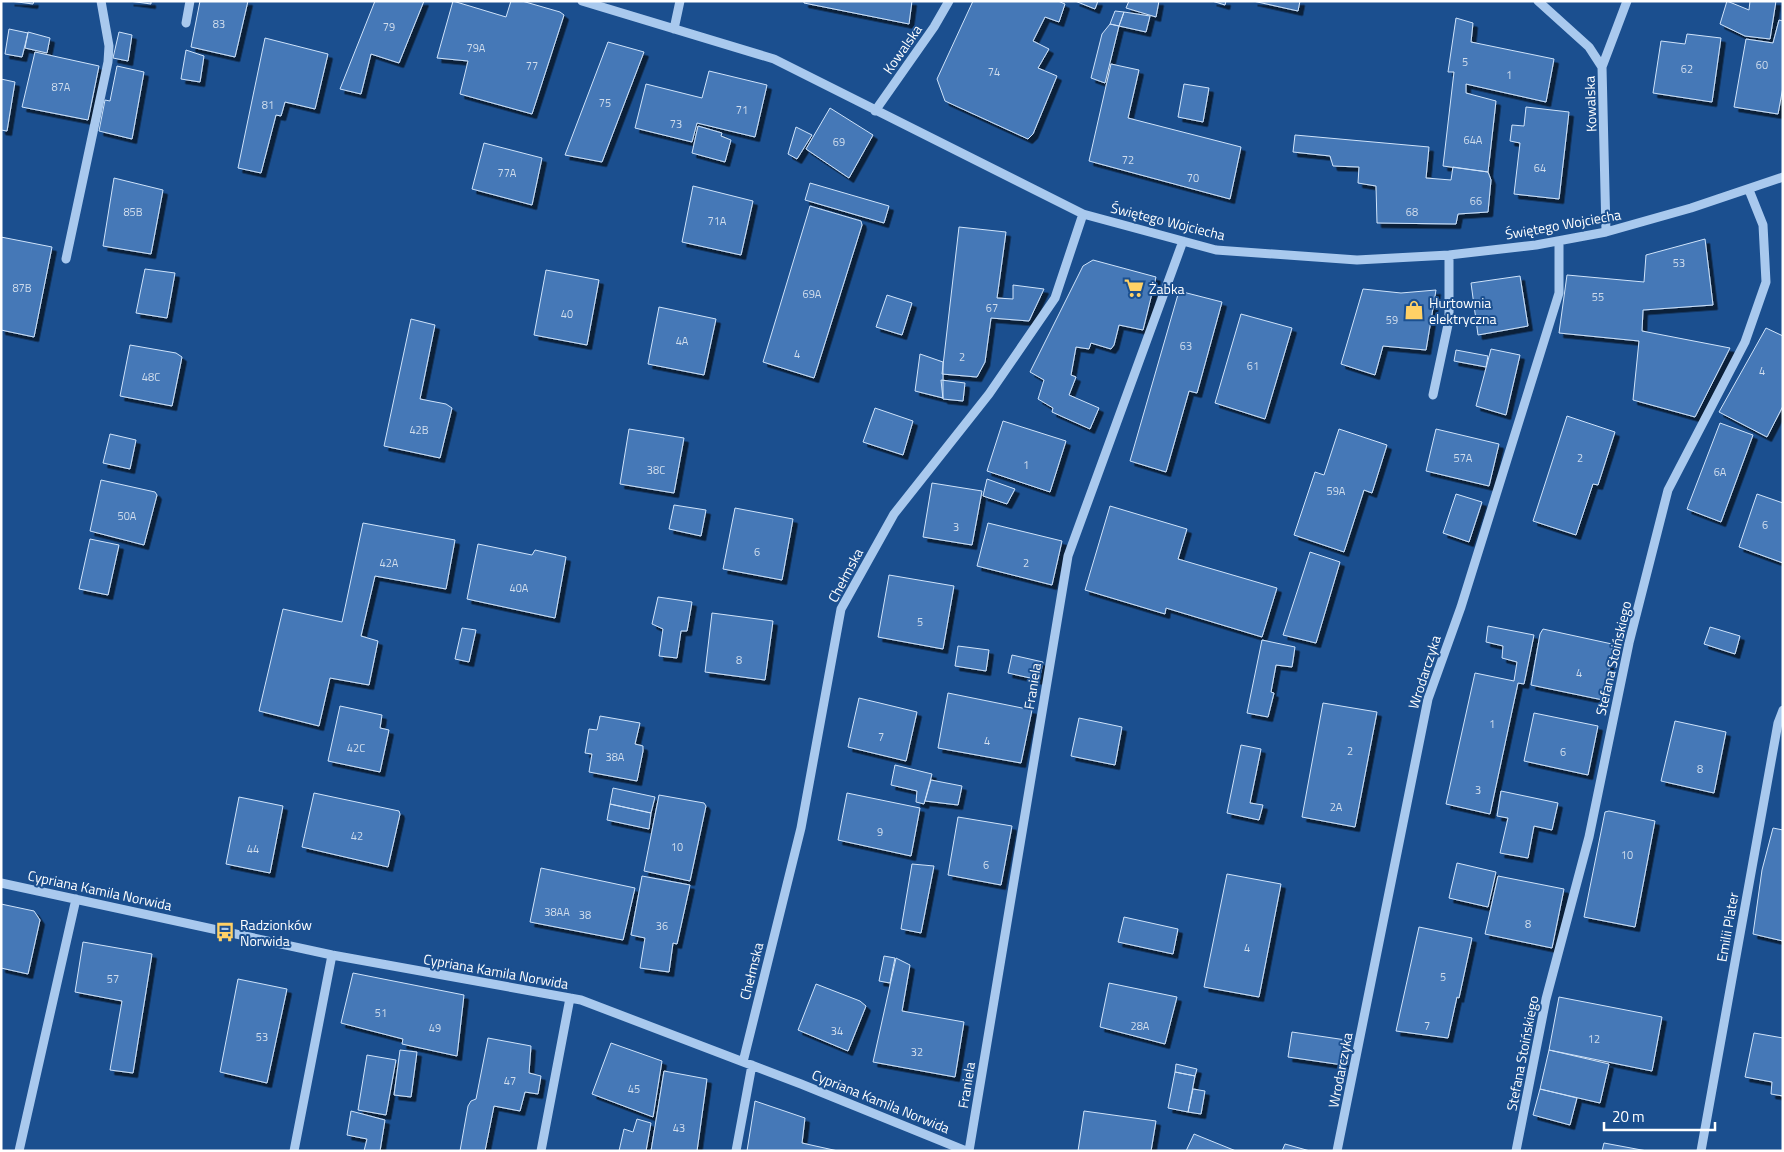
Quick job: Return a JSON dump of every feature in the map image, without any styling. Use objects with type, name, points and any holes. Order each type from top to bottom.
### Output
[{"type":"street","points":[[66,259],[108,62],[109,46],[101,1]]},
{"type":"street","points":[[186,23],[190,1]]},
{"type":"street","name":"Świętego Wojciecha","points":[[582,1],[774,59],[1083,214],[1216,250],[1358,260],[1448,255],[1560,241],[1606,232],[1749,190],[1783,178]]},
{"type":"street","points":[[674,29],[680,1]]},
{"type":"street","name":"Kowalska","points":[[875,111],[934,27],[949,1]]},
{"type":"street","name":"Kowalska","points":[[1538,1],[1589,47],[1602,67],[1606,232]]},
{"type":"street","points":[[1602,67],[1626,1]]},
{"type":"street","name":"Stefana Stoińskiego","points":[[1516,1151],[1546,999],[1589,837],[1629,643],[1668,490],[1745,342],[1766,282],[1763,225],[1749,190]]},
{"type":"street","name":"Chełmska","points":[[743,1062],[800,828],[841,609],[894,514],[989,394],[1055,298],[1083,214]]},
{"type":"street","name":"Franiela","points":[[967,1151],[1068,556],[1183,241]]},
{"type":"street","name":"Wrodarczyka","points":[[1337,1151],[1428,699],[1461,607],[1559,292],[1560,241]]},
{"type":"street","points":[[1433,395],[1449,320],[1450,276],[1448,255]]},
{"type":"street","name":"Emilii Plater","points":[[1701,1151],[1778,723],[1783,710]]},
{"type":"street","name":"Cypriana Kamila Norwida","points":[[1,883],[332,955],[581,1000],[752,1065],[943,1146],[967,1151]]},
{"type":"street","points":[[19,1151],[76,899]]},
{"type":"street","points":[[294,1151],[332,955]]},
{"type":"street","points":[[541,1151],[570,998]]},
{"type":"street","points":[[736,1151],[752,1065]]},
{"type":"building","points":[[10,1],[34,1],[33,4]]},
{"type":"building","points":[[129,1],[151,1],[151,4]]},
{"type":"building","points":[[200,1],[248,1],[235,57],[191,47]]},
{"type":"building","points":[[375,1],[424,1],[399,63],[371,54],[361,94],[340,89]]},
{"type":"building","points":[[453,1],[506,17],[511,1],[522,1],[560,12],[564,15],[532,114],[460,94],[468,61],[437,58]]},
{"type":"building","points":[[804,1],[912,1],[909,24],[804,3]]},
{"type":"building","points":[[973,1],[1058,1],[1065,4],[1059,22],[1045,17],[1033,41],[1049,49],[1038,68],[1057,76],[1033,134],[1028,139],[945,101],[937,79]]},
{"type":"building","points":[[1075,1],[1098,1],[1095,9]]},
{"type":"building","points":[[1129,1],[1159,1],[1156,17],[1126,8]]},
{"type":"building","points":[[1212,1],[1226,1],[1225,5]]},
{"type":"building","points":[[1253,1],[1300,1],[1298,11]]},
{"type":"building","points":[[1727,1],[1749,10],[1750,1],[1776,1],[1770,39],[1745,36],[1720,24]]},
{"type":"building","points":[[1115,11],[1124,12],[1119,26],[1110,24]]},
{"type":"building","points":[[1124,12],[1150,16],[1146,32],[1119,26]]},
{"type":"building","points":[[1456,18],[1473,23],[1471,42],[1554,59],[1546,102],[1466,84],[1466,93],[1496,101],[1488,172],[1443,166],[1454,72],[1448,72]]},
{"type":"building","points":[[1779,20],[1783,21],[1783,87],[1778,114],[1734,107],[1746,39],[1773,43]]},
{"type":"building","points":[[1110,24],[1119,26],[1105,83],[1091,78],[1102,34]]},
{"type":"building","points":[[9,29],[28,33],[22,57],[5,54]]},
{"type":"building","points":[[28,32],[50,38],[47,53],[25,48]]},
{"type":"building","points":[[119,32],[132,35],[128,61],[113,58]]},
{"type":"building","points":[[1687,34],[1721,38],[1712,102],[1653,93],[1661,41],[1685,44]]},
{"type":"building","points":[[265,38],[328,54],[315,109],[285,102],[281,116],[276,115],[261,173],[238,168]]},
{"type":"building","points":[[608,42],[644,52],[602,162],[565,155]]},
{"type":"building","points":[[186,50],[204,56],[200,82],[181,79]]},
{"type":"building","points":[[35,52],[99,66],[88,120],[22,107]]},
{"type":"building","points":[[1111,64],[1139,70],[1128,118],[1241,147],[1230,199],[1089,161]]},
{"type":"building","points":[[117,66],[144,72],[132,139],[99,131],[105,100],[110,101]]},
{"type":"building","points":[[709,71],[767,85],[755,137],[697,123],[692,142],[635,128],[646,84],[702,98]]},
{"type":"building","points":[[1,79],[15,82],[7,131],[1,130]]},
{"type":"building","points":[[1184,84],[1209,88],[1203,122],[1178,117]]},
{"type":"building","points":[[1526,107],[1569,112],[1559,199],[1514,194],[1520,143],[1510,141],[1512,125],[1524,126]]},
{"type":"building","points":[[830,108],[873,135],[849,178],[806,149]]},
{"type":"building","points":[[698,126],[722,133],[721,136],[731,140],[725,162],[692,153]]},
{"type":"building","points":[[796,127],[812,135],[797,159],[788,154]]},
{"type":"building","points":[[1295,135],[1429,147],[1426,178],[1451,180],[1453,167],[1488,172],[1491,180],[1488,212],[1458,214],[1456,224],[1377,223],[1376,186],[1358,183],[1359,167],[1333,166],[1330,156],[1293,152]]},
{"type":"building","points":[[484,143],[542,158],[532,205],[472,189]]},
{"type":"building","points":[[114,178],[163,190],[151,254],[103,246]]},
{"type":"building","points":[[810,183],[889,206],[884,223],[805,200]]},
{"type":"building","points":[[693,186],[753,201],[741,255],[682,242]]},
{"type":"building","points":[[810,206],[861,221],[862,225],[814,378],[763,362]]},
{"type":"building","points":[[959,227],[1006,232],[997,298],[1013,299],[1013,285],[1044,289],[1029,321],[991,318],[985,362],[977,377],[942,374]]},
{"type":"building","points":[[1,237],[52,247],[34,337],[1,330]]},
{"type":"building","points":[[1705,239],[1713,305],[1643,310],[1642,331],[1730,348],[1695,417],[1633,400],[1639,341],[1559,333],[1567,275],[1644,282],[1646,255]]},
{"type":"building","points":[[1093,260],[1156,277],[1143,330],[1119,325],[1114,345],[1111,349],[1091,343],[1089,349],[1076,347],[1071,375],[1076,377],[1069,395],[1099,408],[1090,429],[1052,412],[1053,408],[1038,399],[1044,380],[1030,372],[1083,266]]},
{"type":"building","points":[[145,269],[175,273],[167,318],[136,313]]},
{"type":"building","points":[[546,270],[599,280],[587,345],[534,335]]},
{"type":"building","points":[[1520,276],[1528,326],[1478,335],[1471,283]]},
{"type":"building","points":[[1363,289],[1401,293],[1436,290],[1426,350],[1383,346],[1375,375],[1341,364]]},
{"type":"building","points":[[1179,291],[1222,302],[1197,393],[1189,391],[1166,472],[1130,461]]},
{"type":"building","points":[[887,295],[912,303],[902,335],[876,327]]},
{"type":"building","points":[[659,307],[716,319],[704,375],[648,364]]},
{"type":"building","points":[[1241,314],[1292,328],[1265,419],[1215,403]]},
{"type":"building","points":[[411,319],[435,325],[420,399],[446,404],[452,408],[440,458],[384,446]]},
{"type":"building","points":[[1766,328],[1783,336],[1783,406],[1767,437],[1719,412]]},
{"type":"building","points":[[130,345],[176,353],[182,357],[172,406],[120,396]]},
{"type":"building","points":[[1491,349],[1520,355],[1506,415],[1476,406]]},
{"type":"building","points":[[1456,350],[1488,356],[1486,367],[1454,361]]},
{"type":"building","points":[[920,354],[943,362],[943,398],[915,391]]},
{"type":"building","points":[[941,380],[965,383],[963,401],[943,399]]},
{"type":"building","points":[[875,408],[913,421],[903,455],[863,442]]},
{"type":"building","points":[[1567,416],[1615,432],[1598,485],[1593,484],[1576,535],[1533,521]]},
{"type":"building","points":[[1003,421],[1066,441],[1050,492],[987,471]]},
{"type":"building","points":[[1720,423],[1753,435],[1721,522],[1687,509]]},
{"type":"building","points":[[629,429],[684,438],[674,493],[620,484]]},
{"type":"building","points":[[1339,429],[1387,445],[1372,493],[1364,490],[1344,552],[1294,535],[1315,472],[1324,475]]},
{"type":"building","points":[[1436,429],[1499,444],[1489,486],[1426,471]]},
{"type":"building","points":[[110,434],[136,440],[130,469],[103,463]]},
{"type":"building","points":[[987,479],[1015,489],[1007,504],[983,496]]},
{"type":"building","points":[[101,480],[155,492],[157,495],[144,545],[90,531]]},
{"type":"building","points":[[932,483],[982,491],[972,545],[923,537]]},
{"type":"building","points":[[1456,494],[1482,502],[1469,542],[1443,533]]},
{"type":"building","points":[[1757,494],[1783,503],[1783,563],[1739,547]]},
{"type":"building","points":[[674,505],[706,510],[701,536],[669,529]]},
{"type":"building","points":[[1110,506],[1187,529],[1178,559],[1277,588],[1262,637],[1166,608],[1165,614],[1085,590]]},
{"type":"building","points":[[735,508],[793,519],[782,580],[723,569]]},
{"type":"building","points":[[363,523],[455,540],[446,589],[375,576],[361,636],[378,641],[369,685],[330,678],[319,726],[259,711],[283,609],[342,622]]},
{"type":"building","points":[[988,523],[1062,541],[1052,585],[977,566]]},
{"type":"building","points":[[90,539],[119,545],[108,595],[79,589]]},
{"type":"building","points":[[478,544],[532,555],[535,550],[566,557],[555,618],[467,599]]},
{"type":"building","points":[[1310,552],[1340,562],[1316,643],[1283,635]]},
{"type":"building","points":[[889,575],[954,586],[943,649],[878,637]]},
{"type":"building","points":[[658,597],[692,602],[687,631],[681,631],[677,658],[659,656],[663,629],[652,624]]},
{"type":"building","points":[[712,613],[773,621],[765,680],[705,672]]},
{"type":"building","points":[[1488,626],[1534,635],[1524,684],[1518,683],[1490,814],[1446,804],[1475,673],[1514,681],[1517,662],[1502,658],[1503,646],[1486,642]]},
{"type":"building","points":[[1710,627],[1740,636],[1735,654],[1704,644]]},
{"type":"building","points":[[462,628],[476,630],[469,662],[455,659]]},
{"type":"building","points":[[1543,629],[1612,644],[1612,654],[1603,700],[1531,685],[1540,634]]},
{"type":"building","points":[[1262,640],[1295,647],[1292,667],[1276,665],[1271,692],[1274,693],[1268,717],[1247,713]]},
{"type":"building","points":[[958,646],[989,650],[986,671],[955,666]]},
{"type":"building","points":[[1012,655],[1043,662],[1039,680],[1008,673]]},
{"type":"building","points":[[948,693],[1032,710],[1021,763],[938,748]]},
{"type":"building","points":[[859,698],[917,712],[906,761],[848,747]]},
{"type":"building","points":[[1323,703],[1377,712],[1355,827],[1302,817]]},
{"type":"building","points":[[340,706],[382,715],[380,728],[389,730],[380,772],[328,761]]},
{"type":"building","points":[[1534,713],[1598,726],[1588,775],[1524,761]]},
{"type":"building","points":[[600,716],[640,723],[635,744],[643,746],[643,751],[637,781],[589,772],[592,754],[585,753],[589,729],[597,730]]},
{"type":"building","points":[[1079,718],[1122,727],[1115,765],[1071,756]]},
{"type":"building","points":[[1675,721],[1726,732],[1714,793],[1661,781]]},
{"type":"building","points":[[1241,745],[1261,749],[1250,803],[1263,805],[1259,820],[1227,813]]},
{"type":"building","points":[[895,765],[932,774],[924,804],[916,802],[917,791],[891,785]]},
{"type":"building","points":[[931,780],[962,786],[958,805],[925,801]]},
{"type":"building","points":[[613,788],[655,797],[651,813],[610,804]]},
{"type":"building","points":[[1501,791],[1558,803],[1552,830],[1534,826],[1528,858],[1500,853],[1508,818],[1497,816]]},
{"type":"building","points":[[314,793],[399,811],[400,814],[388,867],[302,847]]},
{"type":"building","points":[[847,793],[920,808],[911,856],[838,840]]},
{"type":"building","points":[[659,795],[704,803],[706,806],[690,881],[644,871]]},
{"type":"building","points":[[239,797],[283,806],[270,873],[226,864]]},
{"type":"building","points":[[610,804],[651,813],[649,829],[607,820]]},
{"type":"building","points":[[1609,811],[1655,821],[1635,927],[1584,917],[1605,812]]},
{"type":"building","points":[[958,817],[1012,826],[1001,885],[948,875]]},
{"type":"building","points":[[1773,828],[1783,830],[1783,941],[1753,934],[1762,870]]},
{"type":"building","points":[[1457,863],[1496,872],[1488,907],[1449,898]]},
{"type":"building","points":[[912,864],[934,866],[921,933],[901,929]]},
{"type":"building","points":[[541,868],[635,888],[623,940],[530,922]]},
{"type":"building","points":[[1227,874],[1281,884],[1259,997],[1204,987]]},
{"type":"building","points":[[642,876],[690,885],[677,944],[673,943],[669,972],[640,968],[645,938],[631,935]]},
{"type":"building","points":[[1498,876],[1564,889],[1552,948],[1485,934]]},
{"type":"building","points":[[1,904],[34,911],[40,920],[28,974],[1,968]]},
{"type":"building","points":[[1124,917],[1178,929],[1173,954],[1118,942]]},
{"type":"building","points":[[1419,927],[1472,938],[1448,1038],[1396,1031]]},
{"type":"building","points":[[83,942],[152,954],[133,1073],[110,1070],[122,1001],[75,992]]},
{"type":"building","points":[[884,956],[895,958],[890,983],[879,981]]},
{"type":"building","points":[[896,958],[910,965],[902,1011],[964,1022],[955,1077],[873,1062]]},
{"type":"building","points":[[353,973],[464,995],[457,1056],[402,1044],[403,1039],[341,1023]]},
{"type":"building","points":[[238,979],[287,989],[267,1083],[220,1072]]},
{"type":"building","points":[[1109,983],[1177,997],[1165,1044],[1100,1027]]},
{"type":"building","points":[[816,984],[860,1001],[866,1006],[848,1051],[798,1030]]},
{"type":"building","points":[[1559,997],[1662,1017],[1652,1071],[1549,1050]]},
{"type":"building","points":[[1292,1032],[1346,1040],[1343,1065],[1288,1057]]},
{"type":"building","points":[[1754,1033],[1783,1038],[1783,1096],[1771,1094],[1772,1082],[1745,1077]]},
{"type":"building","points":[[488,1038],[531,1046],[529,1073],[541,1076],[538,1094],[525,1092],[520,1111],[494,1106],[485,1151],[460,1151],[468,1106],[471,1101],[476,1099]]},
{"type":"building","points":[[611,1043],[662,1061],[653,1117],[592,1094]]},
{"type":"building","points":[[400,1050],[417,1052],[411,1097],[394,1095]]},
{"type":"building","points":[[1549,1050],[1609,1064],[1600,1103],[1540,1089]]},
{"type":"building","points":[[367,1055],[396,1060],[386,1115],[358,1110]]},
{"type":"building","points":[[1176,1064],[1197,1069],[1195,1076],[1175,1072]]},
{"type":"building","points":[[664,1071],[707,1079],[697,1151],[651,1151]]},
{"type":"building","points":[[1175,1072],[1195,1076],[1188,1112],[1168,1108]]},
{"type":"building","points":[[1193,1089],[1205,1091],[1201,1114],[1188,1112]]},
{"type":"building","points":[[1540,1089],[1577,1098],[1570,1125],[1533,1115]]},
{"type":"building","points":[[755,1101],[805,1118],[802,1143],[838,1151],[747,1151]]},
{"type":"building","points":[[351,1111],[385,1120],[380,1151],[364,1151],[367,1139],[347,1135]]},
{"type":"building","points":[[1084,1111],[1156,1121],[1151,1151],[1078,1151]]},
{"type":"building","points":[[637,1119],[651,1123],[646,1151],[619,1151],[624,1129],[633,1132]]},
{"type":"building","points":[[1194,1134],[1236,1151],[1186,1151]]},
{"type":"building","points":[[1604,1143],[1647,1151],[1602,1151]]},
{"type":"building","points":[[1285,1144],[1310,1151],[1282,1151]]},
{"type":"place","name":"Żabka","points":[[1134,288]]},
{"type":"place","name":"Hurtownia elektryczna","points":[[1414,310]]},
{"type":"place","name":"Radzionków Norwida","points":[[225,932]]}]
